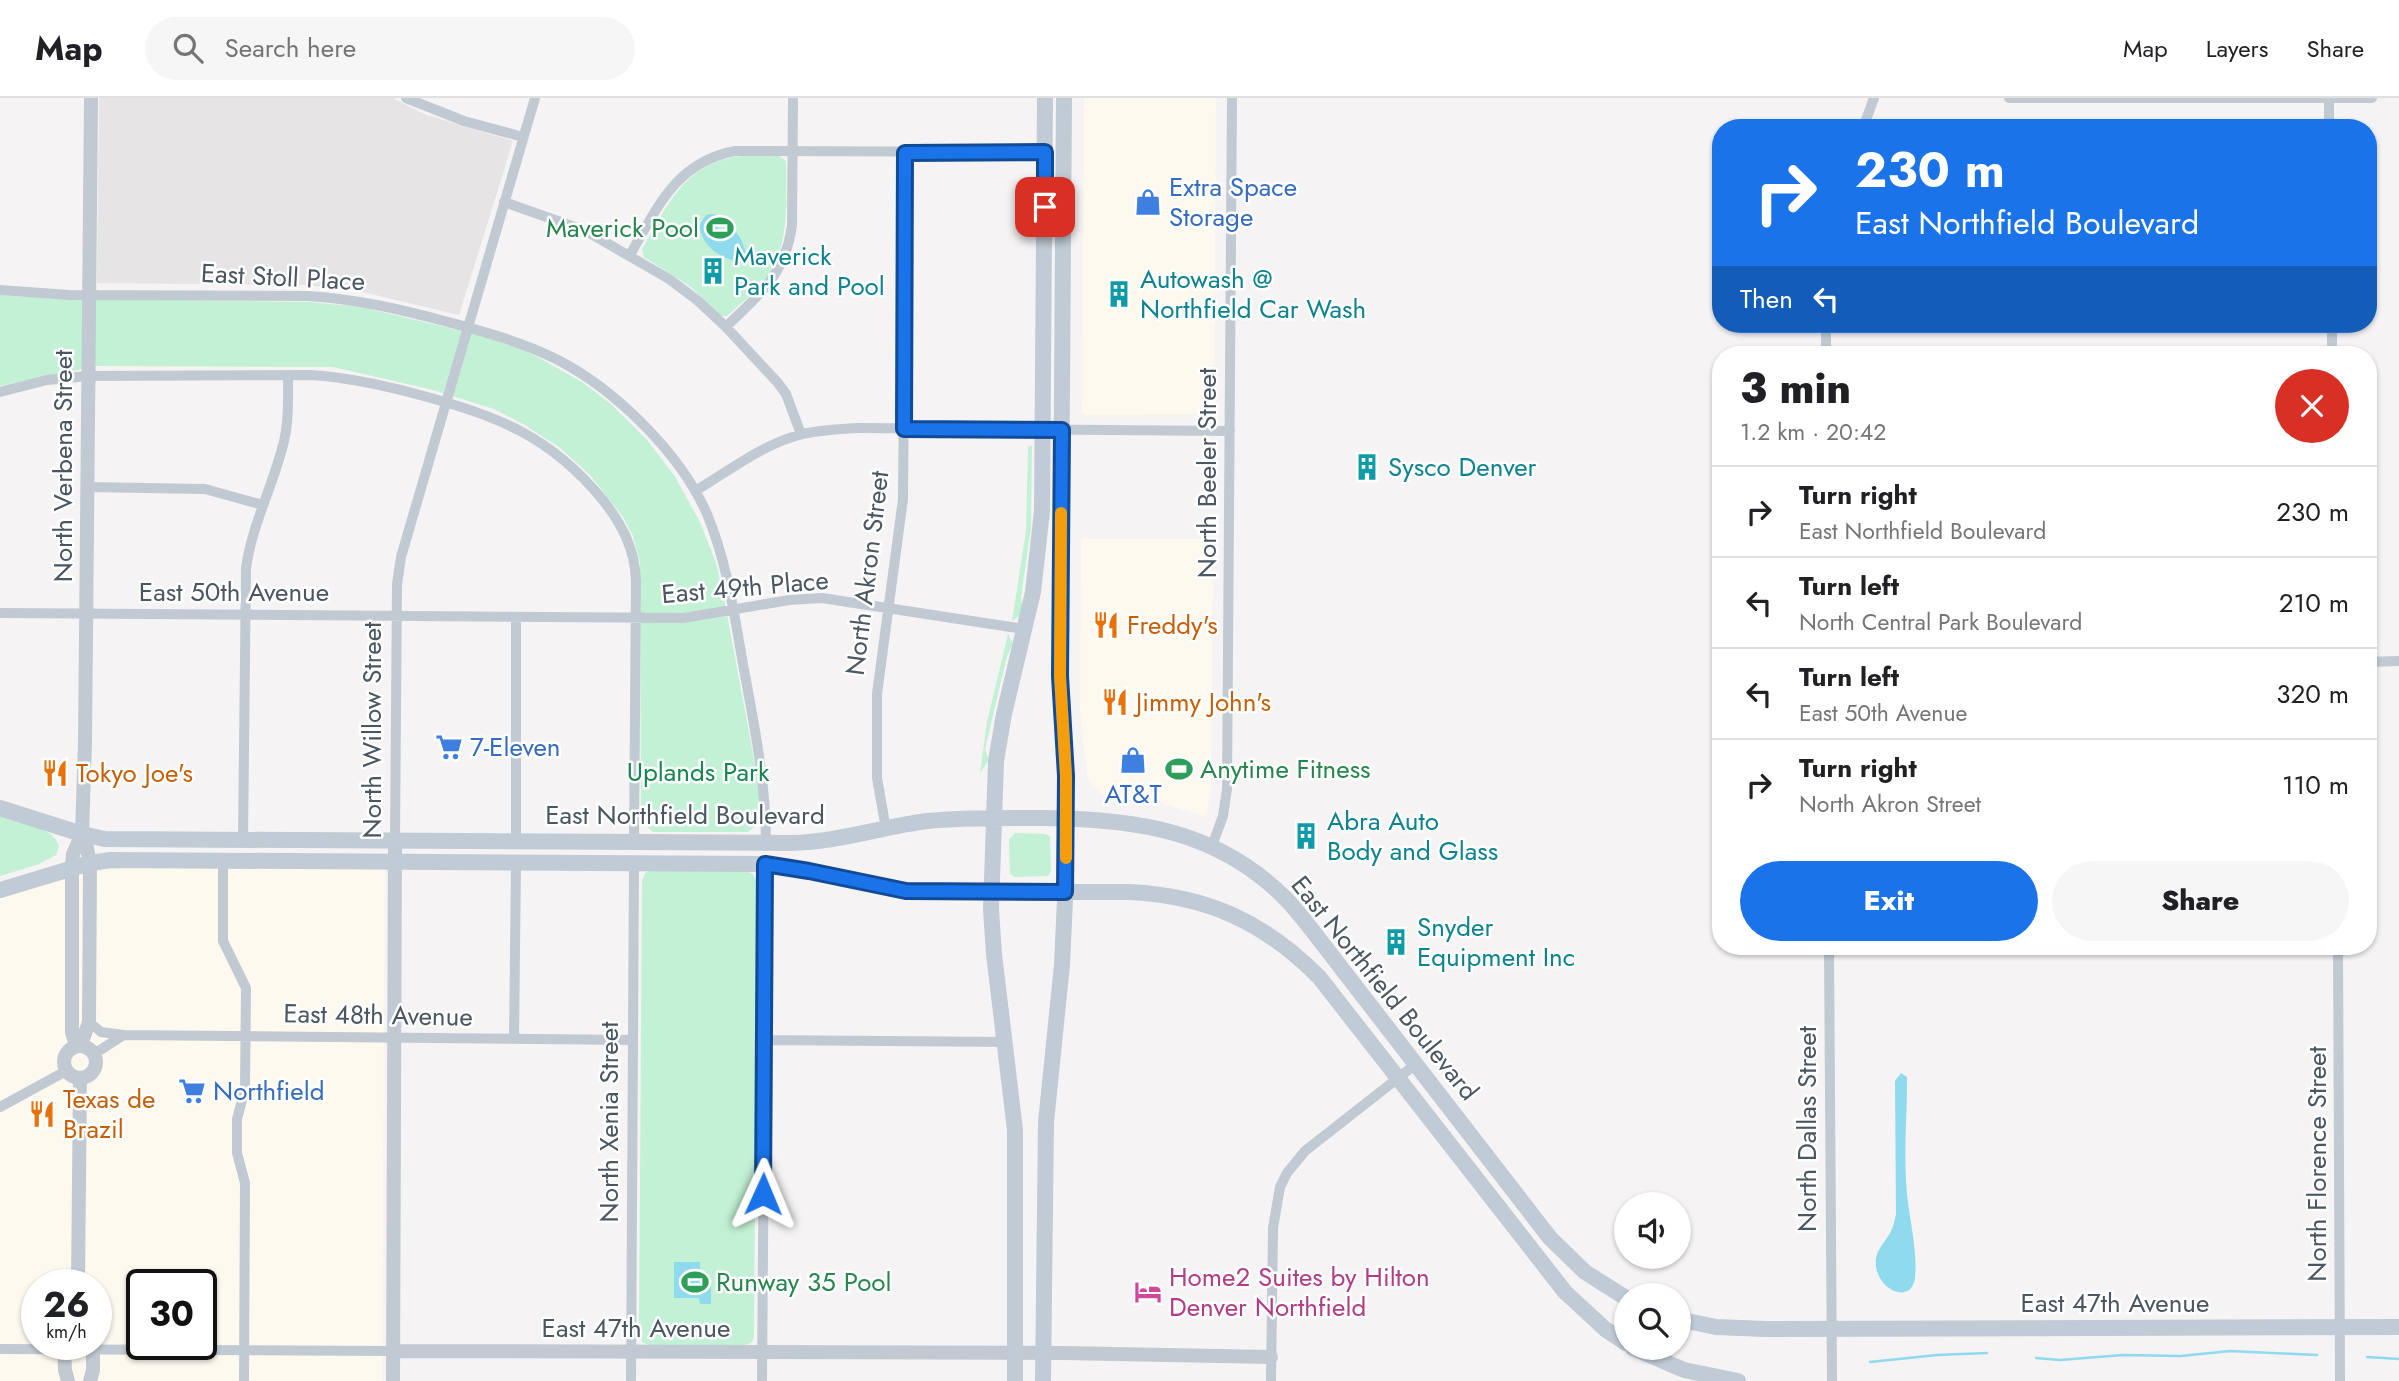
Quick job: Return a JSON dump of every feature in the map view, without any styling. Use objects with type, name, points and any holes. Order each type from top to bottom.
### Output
[{"type":"main road","points":[[1015,1381],[1017,1159],[993,944],[992,891],[995,770],[1001,728],[1040,544],[1045,98]]},
{"type":"main road","points":[[1043,1381],[1046,1122],[1061,975],[1065,892],[1066,818],[1060,676],[1064,98]]},
{"type":"main road","name":"East Northfield Boulevard","points":[[0,808],[105,839],[818,842],[937,820],[994,818],[1066,818],[1122,822],[1153,826],[1187,836],[1212,846],[1250,868],[1286,898],[1559,1248],[1594,1279],[1614,1291]]},
{"type":"main road","name":"East Northfield Boulevard","points":[[0,890],[90,863],[111,860],[765,864],[893,889],[925,892],[1148,893],[1178,897],[1216,907],[1251,923],[1289,948],[1319,977],[1565,1293],[1614,1335]]},
{"type":"main road","points":[[1691,1321],[1734,1328],[1831,1329]]},
{"type":"main road","name":"East 47th Avenue","points":[[1831,1329],[2399,1327]]},
{"type":"main road","points":[[1661,1360],[1684,1370],[1738,1381]]},
{"type":"street","name":"North Verbena Street","points":[[79,1045],[72,1032],[72,868],[82,834],[91,98]]},
{"type":"street","points":[[407,98],[464,121],[523,137]]},
{"type":"street","name":"North Willow Street","points":[[393,1381],[398,576],[401,557],[535,98]]},
{"type":"street","points":[[726,327],[770,283],[781,266],[789,245],[792,225],[793,98]]},
{"type":"street","name":"North Beeler Street","points":[[1212,846],[1223,816],[1227,789],[1232,98]]},
{"type":"street","points":[[1866,119],[1874,98]]},
{"type":"street","points":[[2009,98],[2372,98]]},
{"type":"street","points":[[2329,98],[2329,119]]},
{"type":"street","points":[[630,255],[679,178],[708,158],[735,151],[1045,152]]},
{"type":"street","name":"North Akron Street","points":[[886,829],[877,778],[876,707],[903,499],[905,153]]},
{"type":"street","points":[[504,202],[586,230],[669,279],[726,327],[778,383],[786,394],[801,434]]},
{"type":"street","name":"East Stoll Place","points":[[0,290],[88,295],[345,298],[389,306],[468,327],[527,345],[561,362],[626,409],[676,462],[695,491],[717,542],[727,577],[764,781],[766,843]]},
{"type":"street","points":[[243,839],[247,558],[286,434],[288,375]]},
{"type":"street","points":[[0,392],[47,380],[88,376],[288,375],[360,380],[485,414],[519,429],[556,453],[596,491],[616,519],[631,547],[635,568],[636,618],[634,841]]},
{"type":"street","points":[[695,491],[753,456],[801,434],[838,429],[1230,431]]},
{"type":"street","points":[[87,487],[195,488],[223,492],[263,505]]},
{"type":"street","name":"East 49th Place","points":[[636,618],[684,618],[789,600],[822,598],[1024,629]]},
{"type":"street","name":"East 50th Avenue","points":[[0,613],[636,618]]},
{"type":"street","points":[[516,617],[516,840]]},
{"type":"street","points":[[2377,662],[2399,662]]},
{"type":"street","name":"North Verbena Street","points":[[79,1045],[89,1022],[90,863],[82,834]]},
{"type":"street","points":[[223,861],[223,941],[246,988],[245,1089],[237,1119],[237,1153],[245,1183],[244,1381]]},
{"type":"street","points":[[514,1039],[516,863]]},
{"type":"street","name":"North Xenia Street","points":[[631,1381],[634,864]]},
{"type":"street","points":[[762,1381],[765,864]]},
{"type":"street","name":"North Dallas Street","points":[[1829,955],[1831,1329]]},
{"type":"street","name":"North Florence Street","points":[[2338,955],[2340,1381]]},
{"type":"street","name":"East 48th Avenue","points":[[89,1022],[101,1032],[124,1035],[632,1040]]},
{"type":"street","points":[[94,1054],[124,1035]]},
{"type":"street","points":[[764,1040],[1005,1042]]},
{"type":"street","points":[[0,1107],[73,1075],[85,1077],[94,1070],[94,1054],[79,1045],[67,1051],[64,1056],[64,1066],[73,1075],[78,1269]]},
{"type":"street","points":[[1271,1381],[1273,1228],[1280,1187],[1304,1151],[1416,1064]]},
{"type":"street","points":[[1831,1329],[1832,1381]]},
{"type":"street","name":"East 47th Avenue","points":[[112,1347],[631,1353],[1043,1353],[1271,1357]]},
{"type":"street","name":"East 47th Avenue","points":[[0,1349],[21,1348]]},
{"type":"street","points":[[66,1360],[68,1381]]},
{"type":"street","points":[[90,1381],[92,1360]]},
{"type":"shaded area","points":[[99,98],[393,98],[424,114],[513,141],[459,315],[350,289],[303,285],[97,283]]},
{"type":"shaded area","points":[[1084,98],[1216,98],[1212,414],[1082,413]]},
{"type":"shaded area","points":[[1081,539],[1213,539],[1211,793],[1206,817],[1159,802],[1104,795],[1088,780],[1080,712]]},
{"type":"shaded area","name":"Northfield","points":[[125,868],[385,869],[382,1381],[0,1381],[0,898],[75,874]]},
{"type":"green space","points":[[741,156],[779,156],[786,161],[783,240],[772,269],[763,282],[727,316],[721,316],[691,287],[644,257],[642,249],[670,202],[691,177],[721,160]]},
{"type":"green space","name":"Uplands Park","points":[[0,295],[75,300],[310,302],[361,307],[479,335],[525,350],[582,382],[611,404],[647,440],[674,475],[700,522],[716,563],[724,598],[759,786],[759,823],[748,832],[653,832],[641,821],[640,563],[633,536],[623,517],[590,475],[559,447],[494,409],[433,390],[333,367],[97,366],[0,386]]},
{"type":"green space","points":[[1032,446],[1031,527],[1022,606],[1019,616],[1012,621],[1026,531],[1028,447]]},
{"type":"green space","points":[[1008,634],[1013,644],[1007,656],[985,749],[989,760],[980,773],[987,722]]},
{"type":"green space","points":[[0,815],[34,825],[50,833],[59,846],[56,855],[39,864],[0,876]]},
{"type":"green space","points":[[1015,833],[1050,836],[1051,871],[1048,876],[1015,877],[1010,874],[1009,839]]},
{"type":"green space","points":[[653,869],[744,870],[753,874],[757,883],[754,1338],[751,1343],[745,1345],[648,1345],[642,1342],[639,1335],[642,881],[645,873]]},
{"type":"water","name":"Maverick Pool","points":[[706,215],[721,216],[717,233],[732,226],[747,255],[735,261],[722,256],[707,245],[699,226]]},
{"type":"water","points":[[1901,1073],[1907,1077],[1906,1180],[1916,1266],[1912,1287],[1900,1292],[1892,1290],[1880,1278],[1876,1269],[1876,1258],[1892,1229],[1896,1214],[1895,1081]]},
{"type":"water","name":"Runway 35 Pool","points":[[674,1262],[700,1262],[700,1281],[711,1281],[711,1304],[700,1304],[699,1298],[674,1298]]},
{"type":"waterway","points":[[2036,1358],[2060,1360],[2123,1355],[2181,1356],[2230,1351],[2317,1355]]},
{"type":"waterway","points":[[1870,1362],[1987,1353]]},
{"type":"waterway","points":[[2367,1357],[2399,1359]]},
{"type":"slow traffic","points":[[1061,513],[1060,676],[1065,745],[1066,858]]},
{"type":"place","name":"Extra Space Storage","points":[[1148,202]]},
{"type":"place","name":"Maverick Pool","points":[[720,228]]},
{"type":"place","name":"Maverick Park and Pool","points":[[713,271]]},
{"type":"place","name":"Autowash @ Northfield Car Wash","points":[[1119,294]]},
{"type":"place","name":"Sysco Denver","points":[[1367,467]]},
{"type":"place","name":"Freddy's","points":[[1106,625]]},
{"type":"place","name":"Jimmy John's","points":[[1115,702]]},
{"type":"place","name":"7-Eleven","points":[[449,747]]},
{"type":"place","name":"AT&T","points":[[1133,760]]},
{"type":"place","name":"Anytime Fitness","points":[[1179,769]]},
{"type":"place","name":"Tokyo Joe's","points":[[55,773]]},
{"type":"place","name":"Abra Auto Body and Glass","points":[[1306,836]]},
{"type":"place","name":"Snyder Equipment Inc","points":[[1396,942]]},
{"type":"place","name":"Northfield","points":[[192,1091]]},
{"type":"place","name":"Texas de Brazil","points":[[42,1114]]},
{"type":"place","name":"Runway 35 Pool","points":[[695,1282]]},
{"type":"place","name":"Home2 Suites by Hilton Denver Northfield","points":[[1148,1292]]},
{"type":"route","points":[[763,1194],[765,864],[906,891],[1065,892],[1066,776],[1060,676],[1062,430],[904,429],[905,153],[1045,152],[1045,207]]}]
